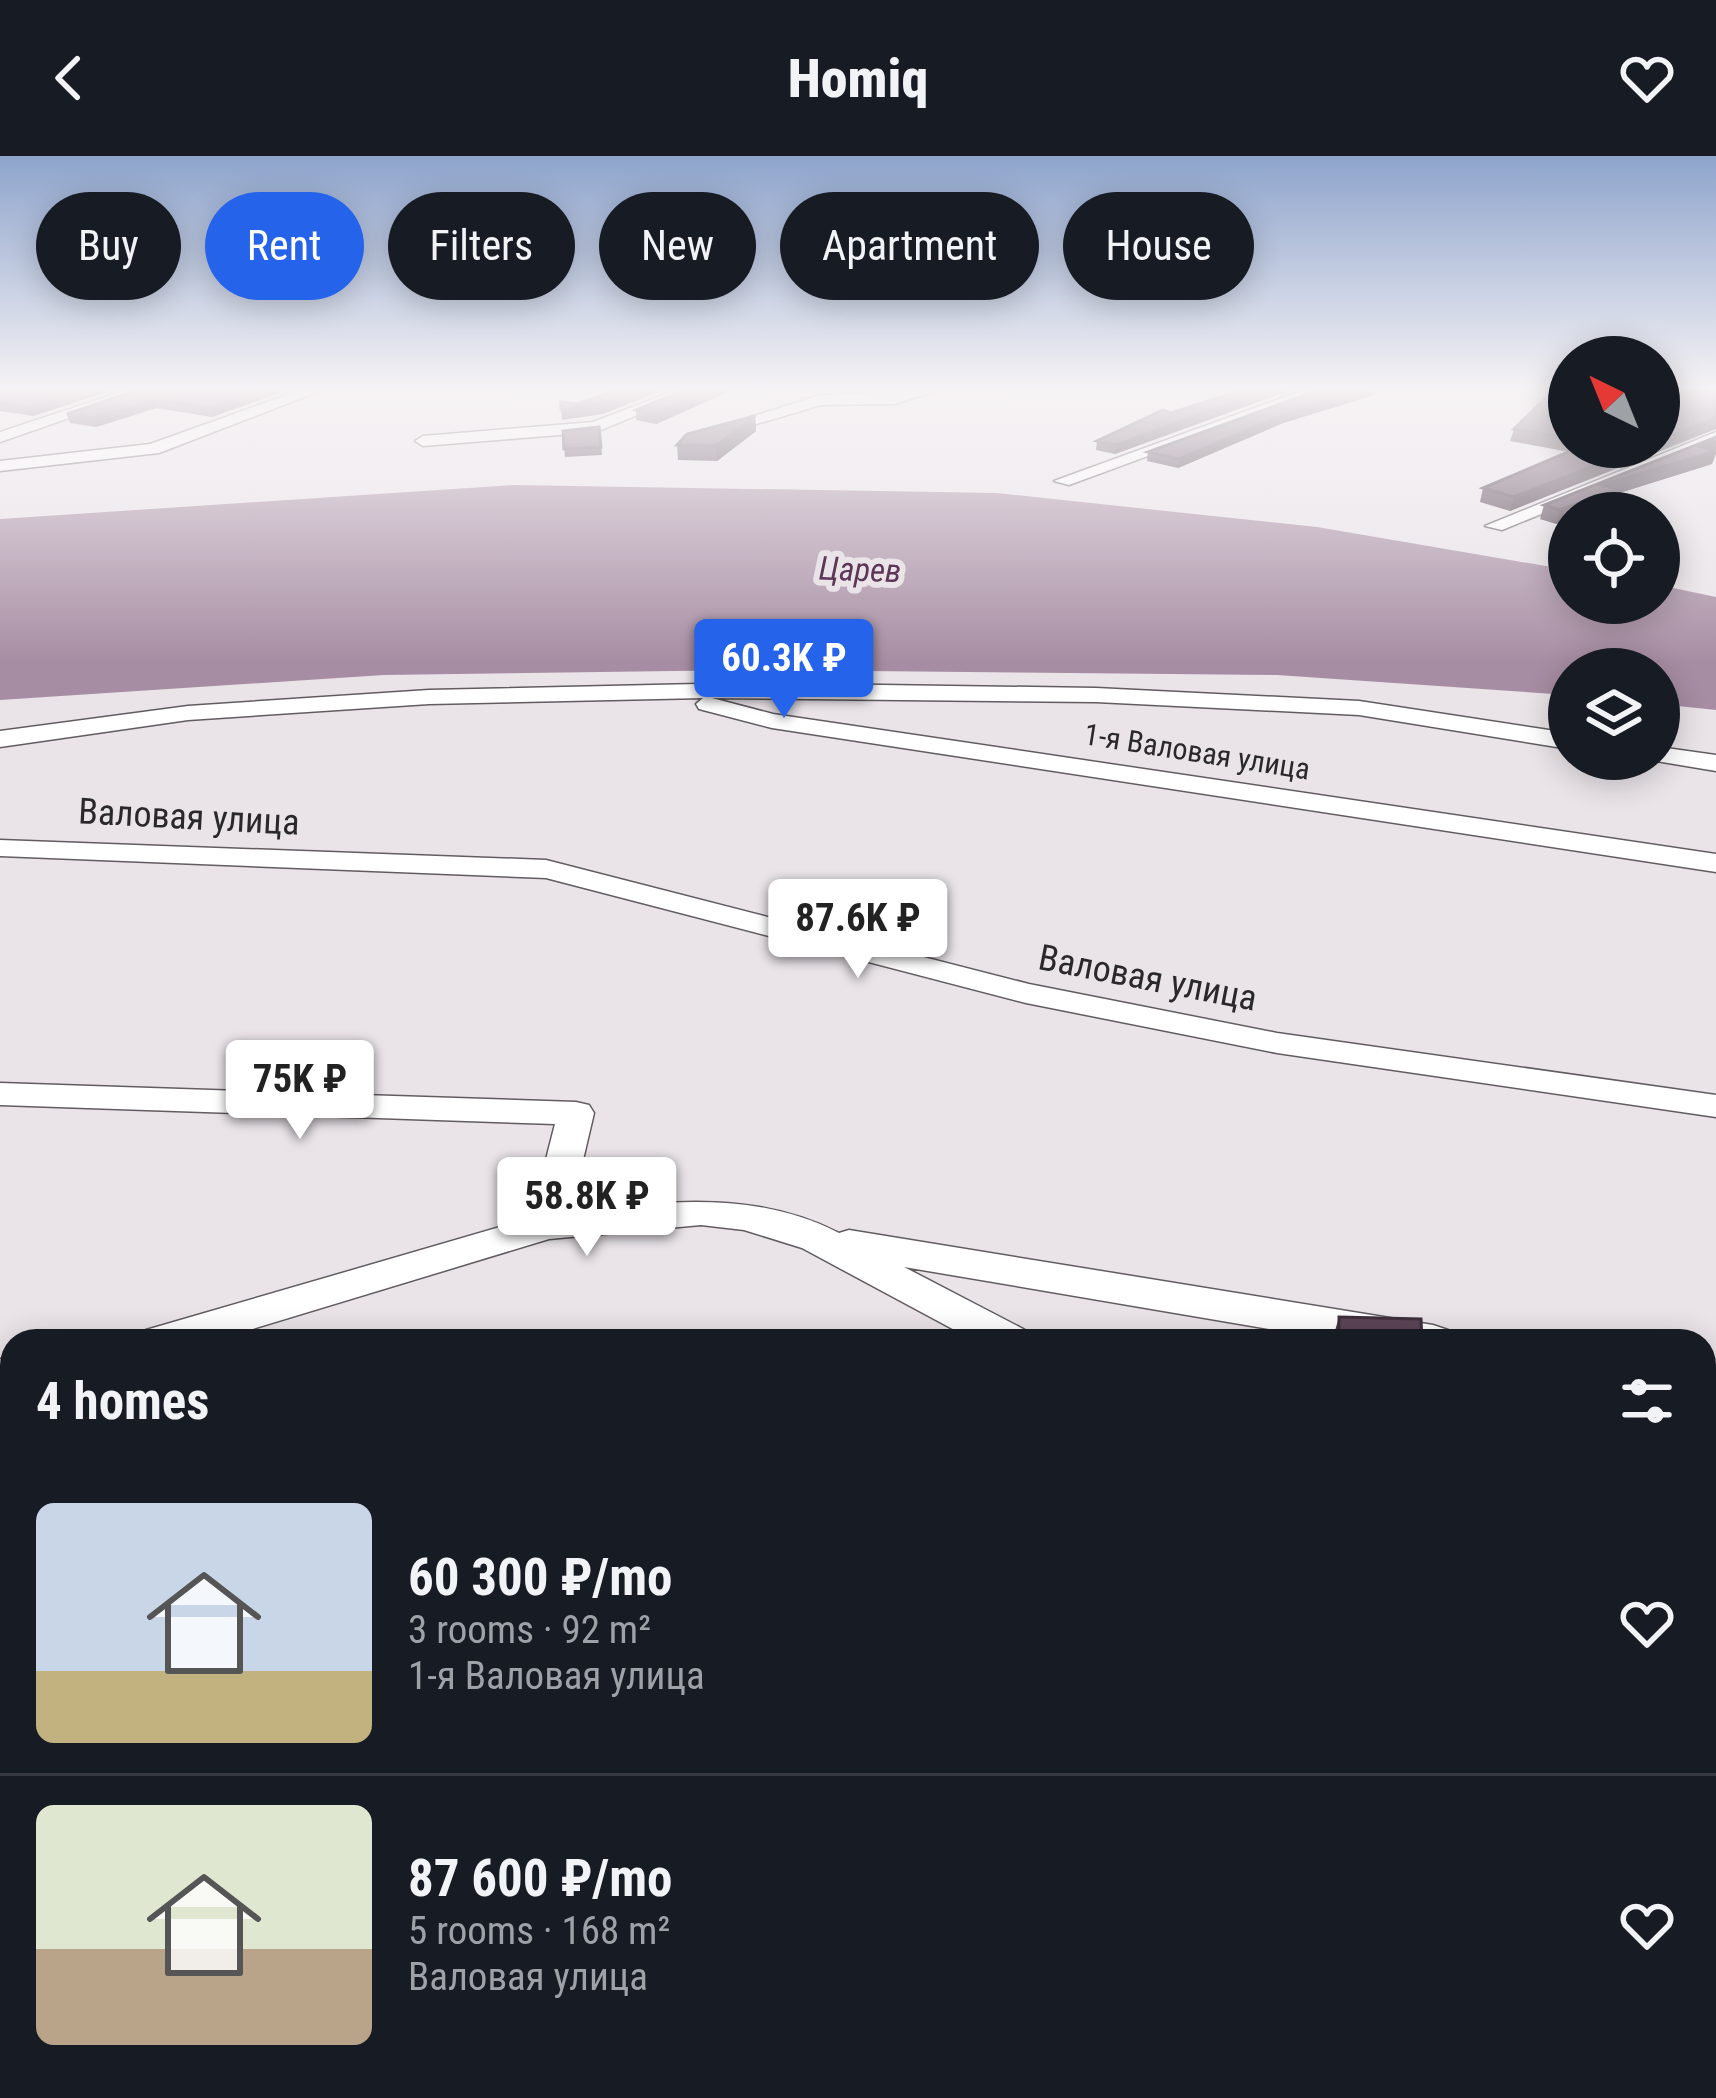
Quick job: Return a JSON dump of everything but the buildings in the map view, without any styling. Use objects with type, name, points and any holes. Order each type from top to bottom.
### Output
[{"type":"street","points":[[1495,526],[1604,482]]},
{"type":"street","points":[[2,743],[188,713],[429,697],[670,693],[1096,695],[1359,708],[1548,738]]},
{"type":"street","name":"1-я Валовая улица","points":[[670,693],[772,721],[1716,863]]},
{"type":"street","points":[[1680,757],[1716,763]]},
{"type":"street","name":"Валовая улица","points":[[0,848],[546,869],[1049,998],[1277,1042],[1716,1106]]},
{"type":"street","points":[[0,1094],[576,1113],[548,1226]]},
{"type":"street","points":[[201,1329],[548,1226],[701,1212],[746,1217],[816,1238],[1361,1329]]},
{"type":"street","points":[[816,1238],[987,1329]]},
{"type":"water","name":"Царев","points":[[514,485],[996,493],[1317,527],[1548,566],[1548,624],[1680,624],[1680,589],[1716,597],[1716,710],[1680,706],[1680,648],[1548,648],[1548,694],[1277,675],[749,670],[384,675],[0,700],[0,519]]}]
